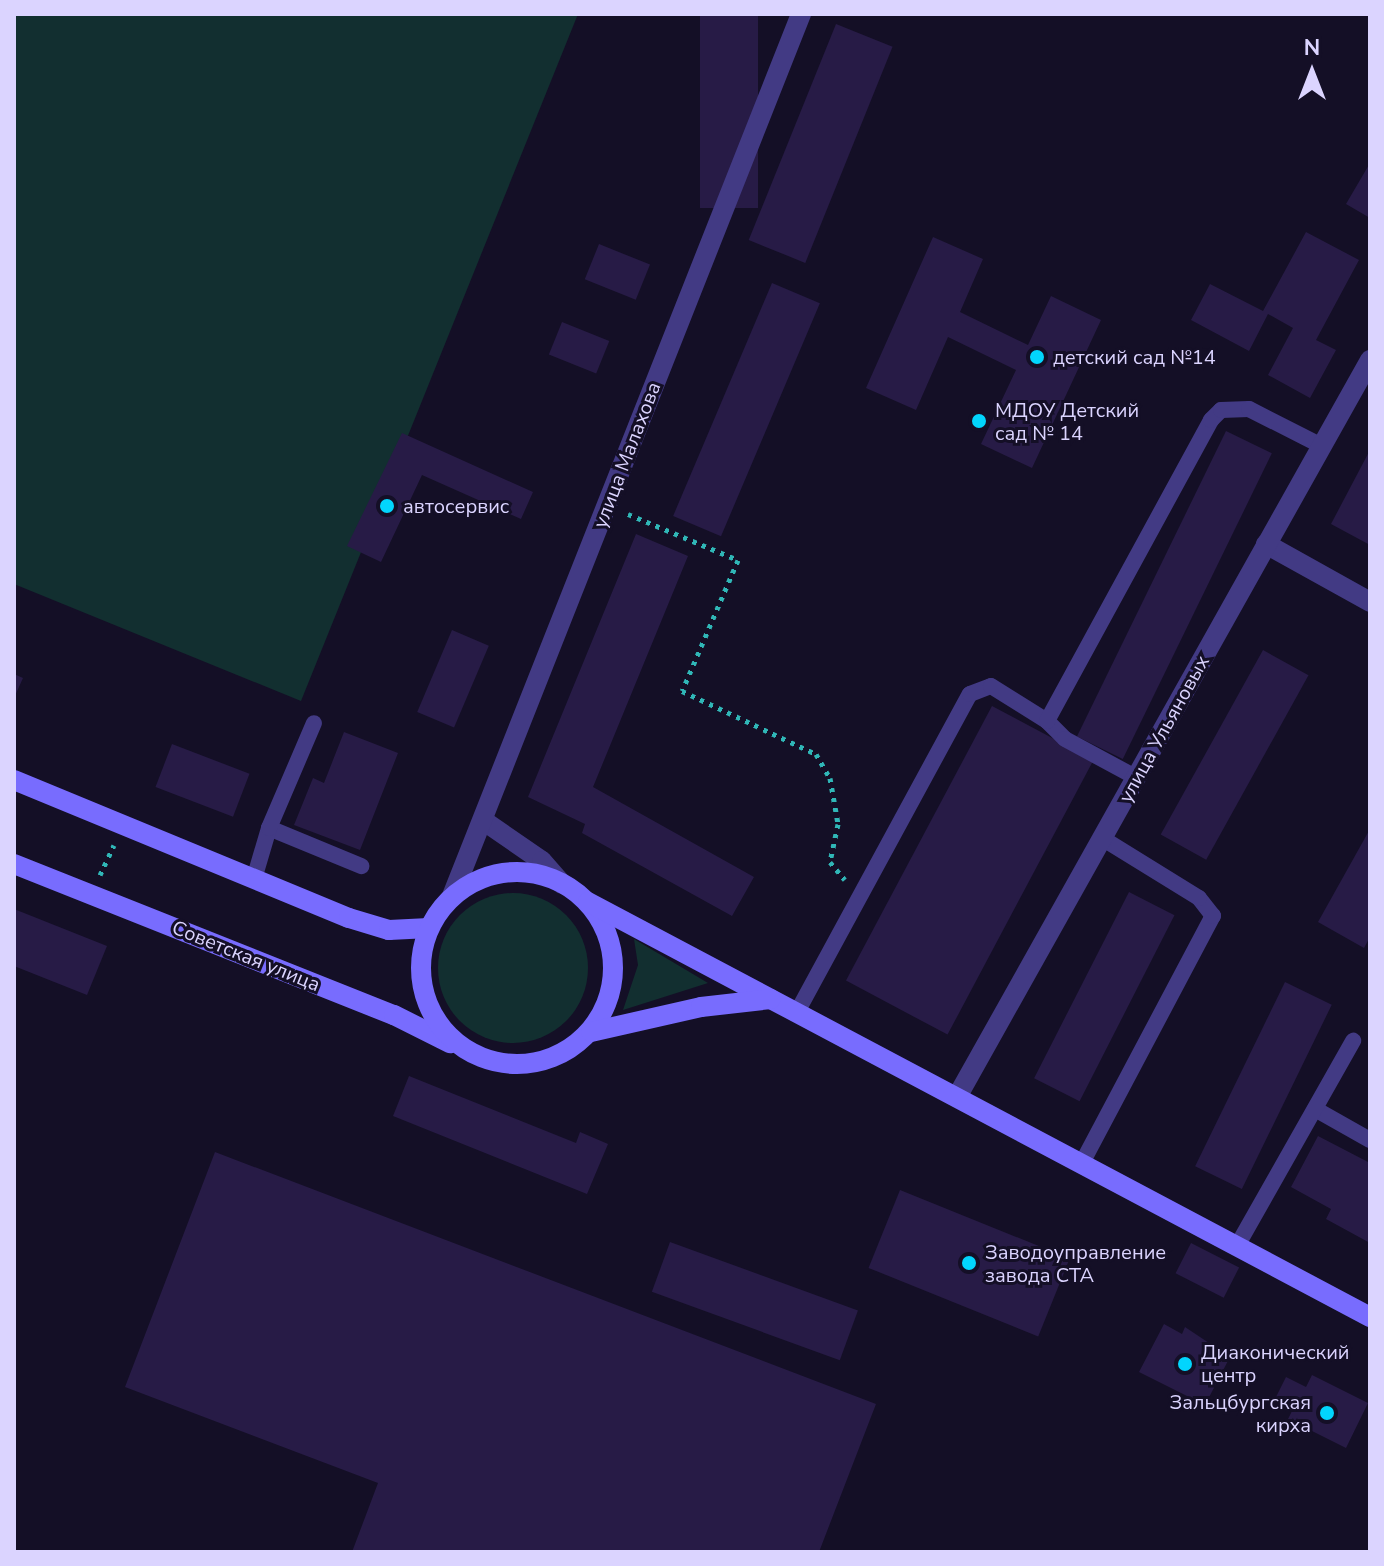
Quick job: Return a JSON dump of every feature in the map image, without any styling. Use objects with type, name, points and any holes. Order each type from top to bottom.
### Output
[{"type":"main road","points":[[14,780],[254,879],[389,930],[429,928]]},
{"type":"main road","name":"Советская улица","points":[[14,864],[394,1015],[474,1055],[527,1064],[569,1050],[591,1032],[701,1007],[771,999]]},
{"type":"main road","points":[[474,1055],[453,1041],[431,1012],[422,989],[420,962],[429,928],[452,896],[476,880],[511,871],[537,873],[796,1014],[1370,1317]]},
{"type":"main road","points":[[588,902],[605,927],[614,960],[612,990],[591,1032]]},
{"type":"street","name":"улица Малахова","points":[[452,896],[801,14]]},
{"type":"street","name":"улица Ульяновых","points":[[957,1097],[1370,360]]},
{"type":"street","points":[[1266,544],[1369,600]]},
{"type":"street","points":[[484,821],[542,861],[562,884]]},
{"type":"lane","points":[[1047,721],[1211,420],[1221,410],[1249,409],[1322,446]]},
{"type":"lane","points":[[796,1014],[970,694],[991,686],[1005,691],[1047,721],[1065,739],[1137,778]]},
{"type":"lane","points":[[254,879],[269,828],[314,723]]},
{"type":"lane","points":[[269,828],[361,866]]},
{"type":"lane","points":[[1082,1163],[1213,916],[1199,898],[1102,838]]},
{"type":"lane","points":[[1237,1246],[1353,1041]]},
{"type":"lane","points":[[1315,1109],[1370,1140]]},
{"type":"path","points":[[607,506],[738,560],[682,691],[816,754],[830,778],[838,824],[830,862],[862,892]]},
{"type":"path","points":[[91,895],[123,826]]},
{"type":"green space","points":[[14,14],[578,14],[301,701],[14,584]]},
{"type":"green space","points":[[513,893],[542,899],[566,915],[582,939],[588,968],[582,997],[566,1021],[542,1037],[513,1043],[484,1037],[460,1021],[444,997],[438,968],[444,939],[460,915],[484,899]]},
{"type":"green space","points":[[634,939],[708,983],[623,1010],[638,965]]},
{"type":"building","points":[[700,14],[758,14],[758,208],[700,208]]},
{"type":"building","points":[[836,24],[893,47],[805,263],[749,240]]},
{"type":"building","points":[[1370,163],[1370,218],[1346,204]]},
{"type":"building","points":[[1306,232],[1359,260],[1316,340],[1336,350],[1310,398],[1268,375],[1293,328],[1268,314],[1249,351],[1191,320],[1210,284],[1263,311]]},
{"type":"building","name":"детский сад №14","points":[[933,237],[983,259],[960,312],[1028,345],[1051,296],[1101,320],[1032,468],[981,444],[1016,370],[948,337],[916,410],[866,388]]},
{"type":"building","points":[[599,244],[650,265],[636,300],[585,279]]},
{"type":"building","points":[[772,283],[820,303],[721,536],[673,516]]},
{"type":"building","points":[[562,322],[609,341],[596,374],[549,354]]},
{"type":"building","points":[[1226,431],[1272,453],[1123,759],[1077,737]]},
{"type":"building","name":"автосервис","points":[[402,433],[533,492],[521,519],[422,475],[381,562],[347,546]]},
{"type":"building","points":[[1370,450],[1370,545],[1331,524]]},
{"type":"building","points":[[636,534],[688,556],[593,787],[754,877],[732,916],[582,833],[585,824],[528,797]]},
{"type":"building","points":[[452,630],[489,646],[454,728],[417,712]]},
{"type":"building","points":[[1263,650],[1308,675],[1206,860],[1161,835]]},
{"type":"building","points":[[14,674],[23,678],[14,698]]},
{"type":"building","points":[[992,706],[1094,760],[948,1035],[846,981]]},
{"type":"building","points":[[344,732],[398,753],[360,850],[294,825],[313,778],[324,783]]},
{"type":"building","points":[[172,744],[249,774],[233,817],[156,787]]},
{"type":"building","points":[[1370,829],[1370,937],[1364,948],[1318,922]]},
{"type":"building","points":[[1129,892],[1174,915],[1080,1101],[1034,1078]]},
{"type":"building","points":[[14,909],[107,946],[87,995],[14,966]]},
{"type":"building","points":[[1285,982],[1332,1005],[1242,1189],[1195,1166]]},
{"type":"building","points":[[409,1076],[576,1143],[580,1132],[608,1144],[587,1194],[393,1116]]},
{"type":"building","points":[[1318,1136],[1370,1163],[1370,1243],[1326,1219],[1331,1209],[1291,1187]]},
{"type":"building","points":[[215,1152],[876,1404],[819,1552],[352,1552],[378,1483],[125,1387]]},
{"type":"building","name":"Заводоуправление завода СТА","points":[[900,1190],[1070,1259],[1038,1336],[869,1268]]},
{"type":"building","points":[[670,1242],[858,1310],[840,1360],[652,1292]]},
{"type":"building","points":[[1191,1243],[1239,1268],[1224,1298],[1176,1273]]},
{"type":"building","name":"Диаконический центр","points":[[1164,1324],[1182,1334],[1185,1327],[1230,1357],[1205,1405],[1139,1372]]},
{"type":"building","name":"Зальцбургская кирха","points":[[1312,1375],[1368,1403],[1346,1448],[1288,1419],[1294,1407],[1276,1397],[1286,1377],[1306,1387]]},
{"type":"place","name":"детский сад №14","points":[[1037,357]]},
{"type":"place","name":"МДОУ Детский сад № 14","points":[[979,421]]},
{"type":"place","name":"автосервис","points":[[387,506]]},
{"type":"place","name":"Заводоуправление завода СТА","points":[[969,1263]]},
{"type":"place","name":"Диаконический центр","points":[[1185,1364]]},
{"type":"place","name":"Зальцбургская кирха","points":[[1327,1413]]}]
